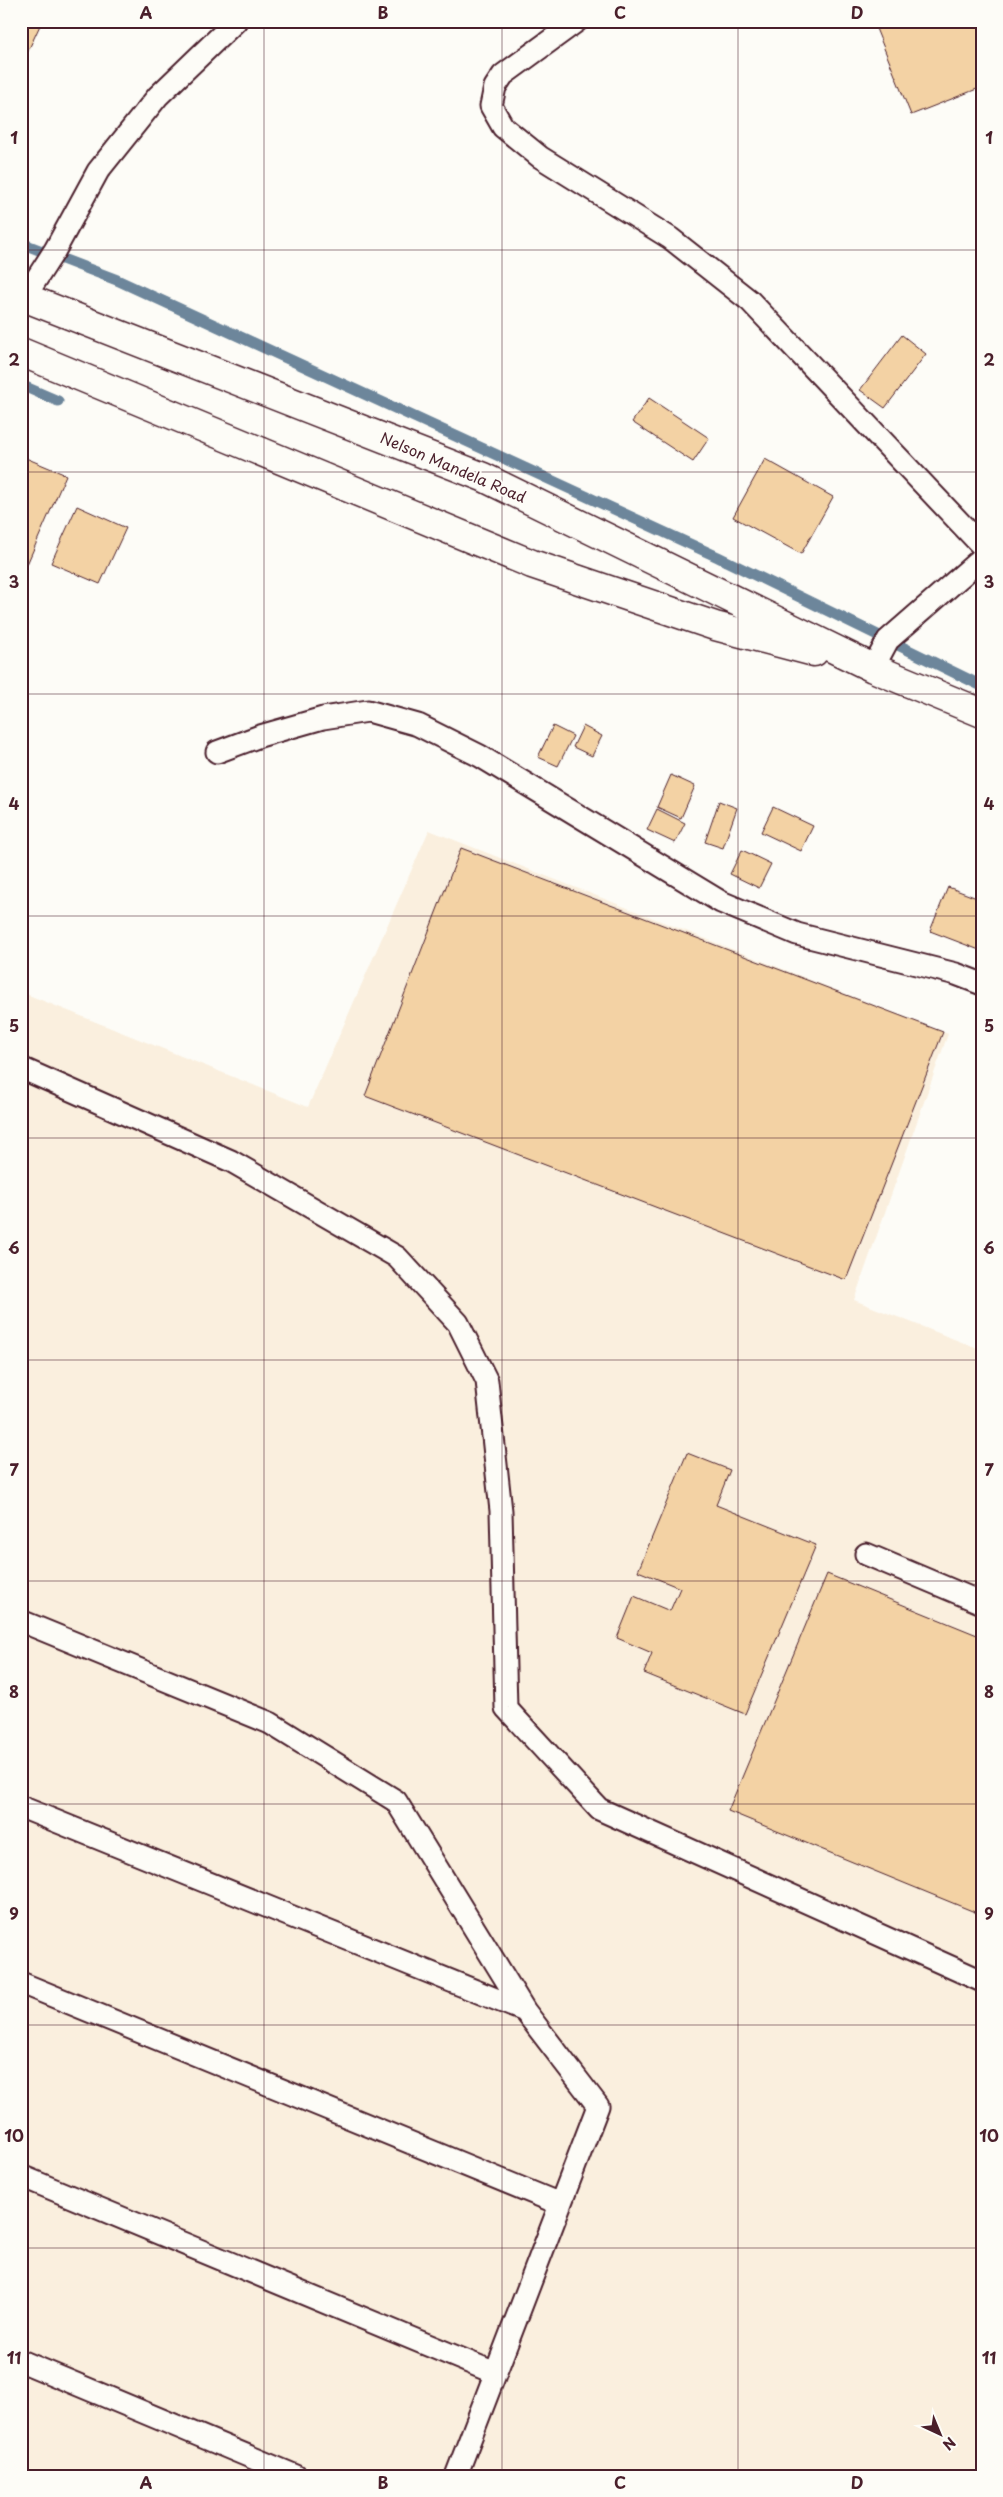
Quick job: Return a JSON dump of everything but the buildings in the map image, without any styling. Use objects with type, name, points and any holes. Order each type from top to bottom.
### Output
[{"type":"main road","name":"Nelson Mandela Road","points":[[22,299],[483,477],[873,668],[982,713]]},
{"type":"main road","name":"Nelson Mandela Road","points":[[21,352],[532,564],[715,626],[873,668]]},
{"type":"lane","points":[[22,299],[56,250],[98,171],[158,96],[236,21]]},
{"type":"lane","points":[[577,21],[502,75],[495,87],[491,106],[503,127],[540,157],[670,238],[750,301],[982,546]]},
{"type":"lane","points":[[873,668],[888,640],[982,558]]},
{"type":"lane","points":[[217,752],[260,736],[323,718],[368,710],[418,725],[496,765],[721,902],[798,934],[956,974],[982,984]]},
{"type":"lane","points":[[21,1068],[231,1161],[397,1257],[458,1323],[488,1381],[500,1511],[506,1708],[599,1809],[982,1981]]},
{"type":"lane","points":[[866,1554],[982,1603]]},
{"type":"lane","points":[[21,1621],[270,1723],[396,1801],[526,2011],[598,2106],[456,2476]]},
{"type":"lane","points":[[21,1807],[526,2011]]},
{"type":"lane","points":[[21,1983],[560,2204]]},
{"type":"lane","points":[[21,2176],[495,2373]]},
{"type":"lane","points":[[21,2361],[296,2476]]},
{"type":"shaded area","points":[[429,830],[948,1034],[854,1300],[982,1350],[982,2476],[21,2476],[21,992],[308,1107]]},
{"type":"waterway","points":[[21,243],[117,280],[718,557],[982,686]]},
{"type":"waterway","points":[[21,385],[58,401]]}]
